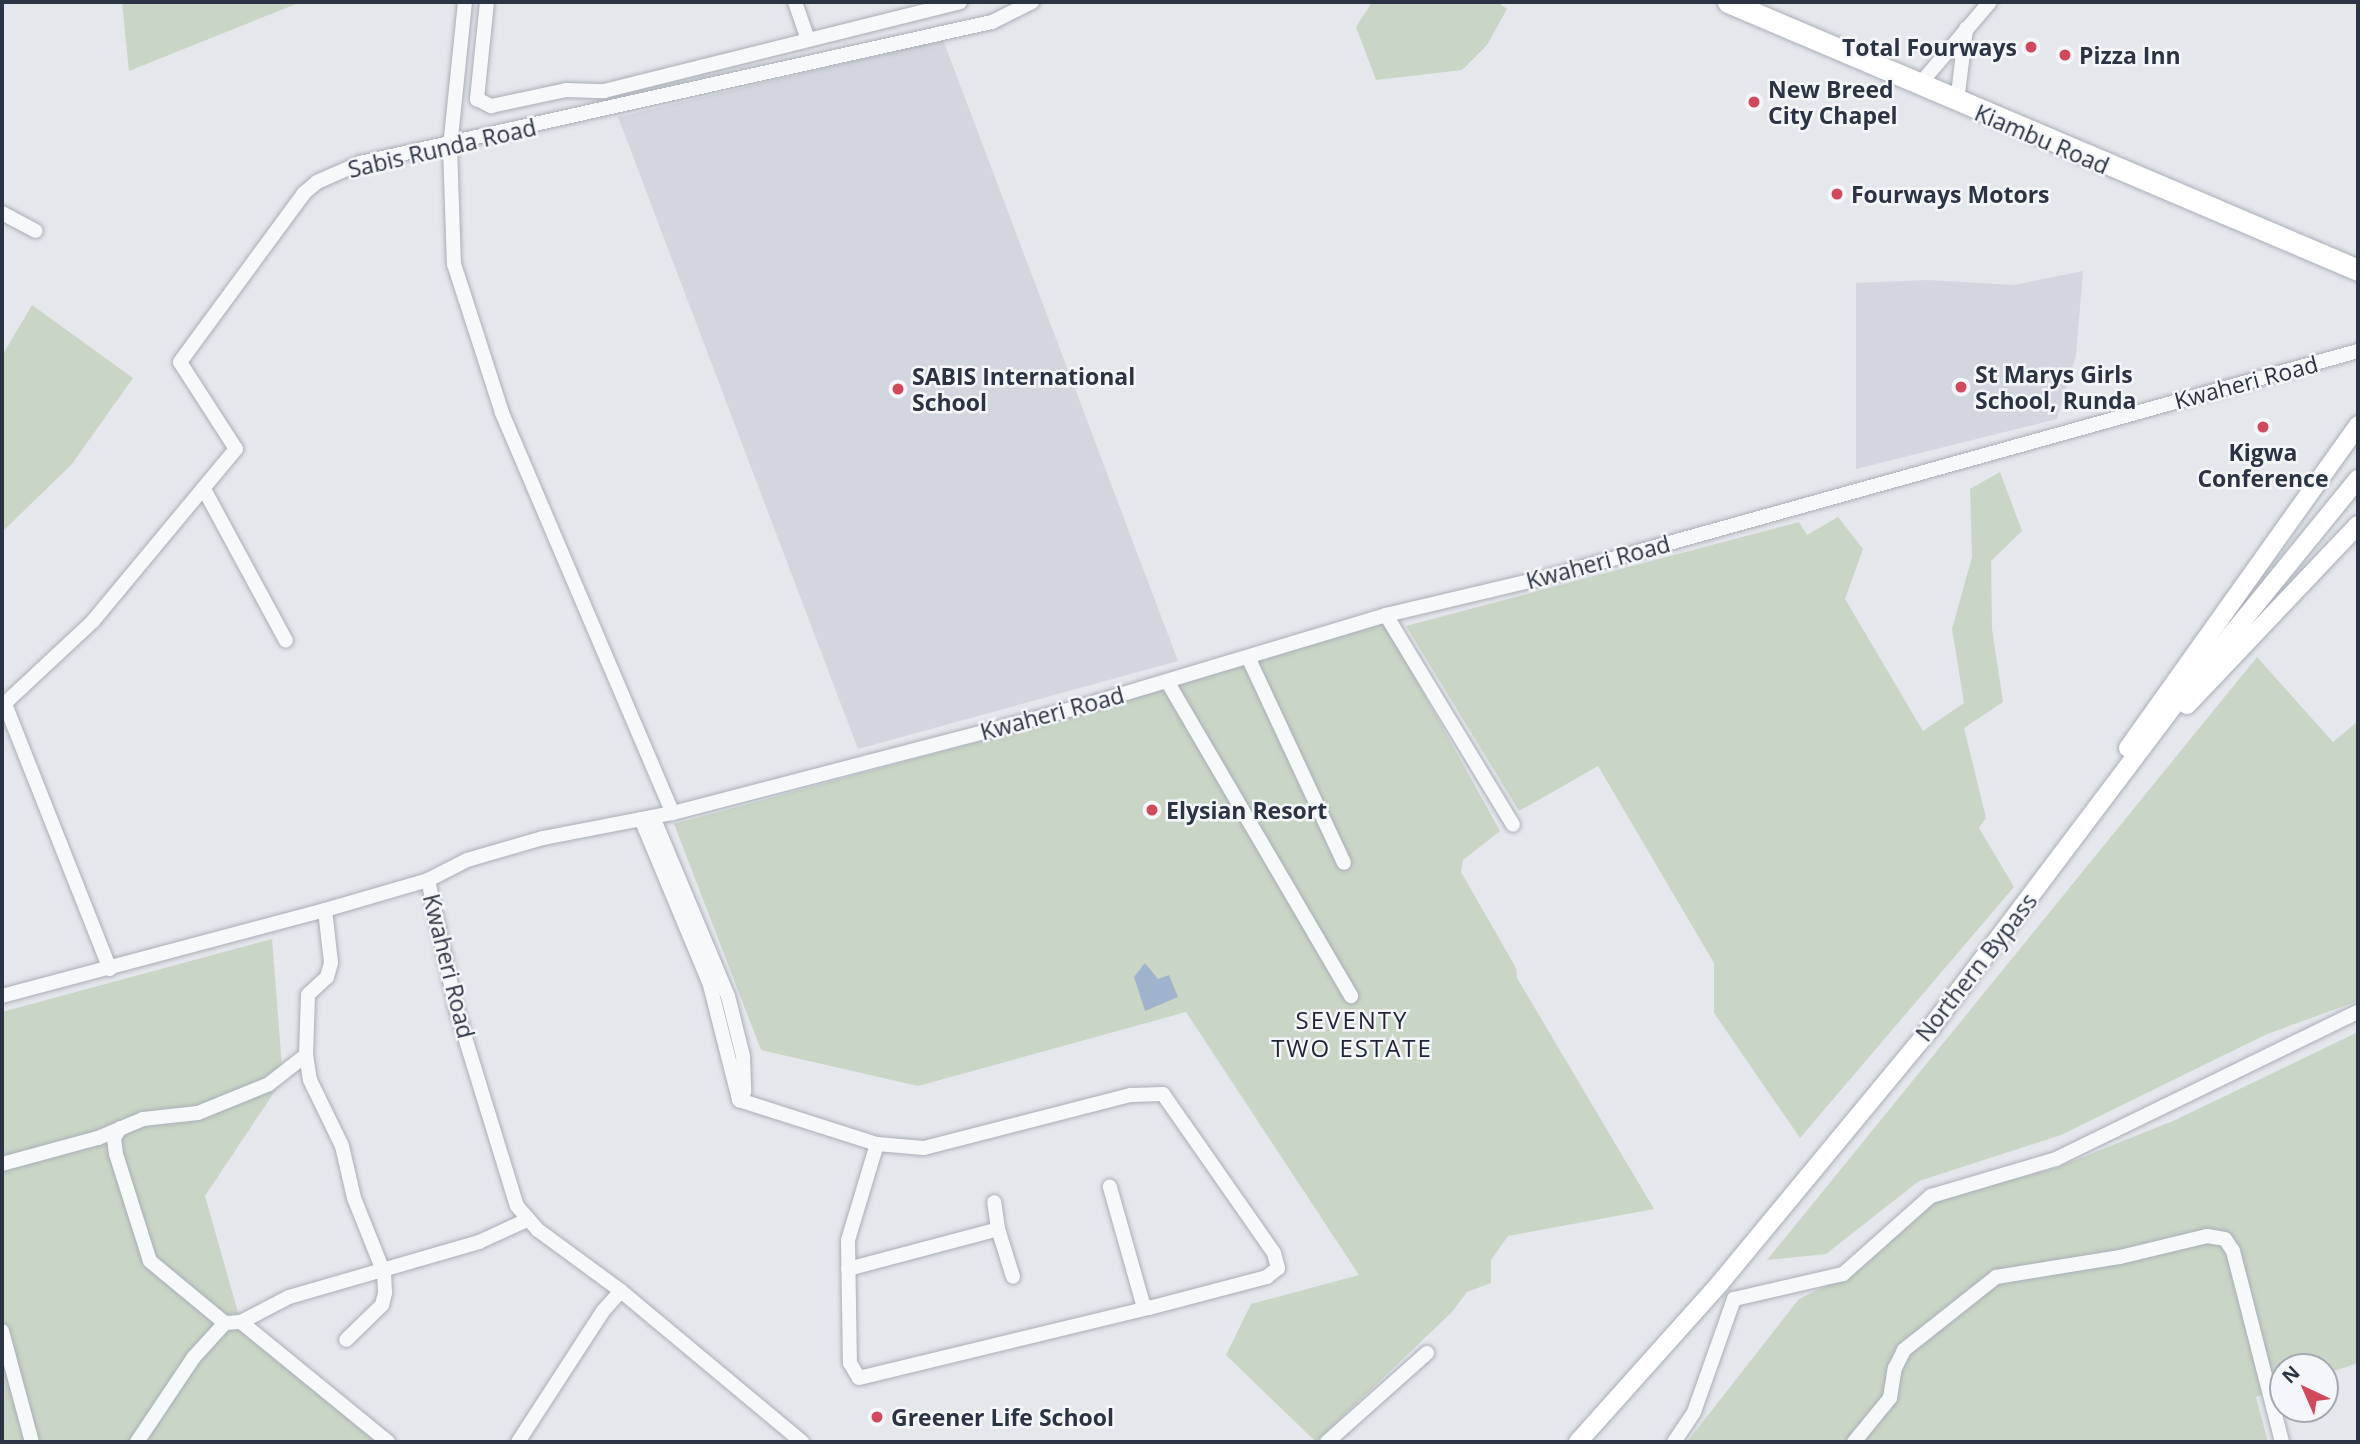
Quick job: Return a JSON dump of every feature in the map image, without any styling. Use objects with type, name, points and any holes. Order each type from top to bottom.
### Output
[{"type":"highway","name":"Kiambu Road","points":[[1728,2],[1956,102],[2358,270]]},
{"type":"main road","points":[[2076,835],[2157,705],[2358,425]]},
{"type":"main road","name":"Northern Bypass","points":[[1578,1442],[1720,1283],[1930,1029],[2141,749],[2358,479]]},
{"type":"main road","points":[[2141,749],[2358,524]]},
{"type":"street","points":[[465,2],[450,146],[454,264],[471,327],[502,413],[673,813]]},
{"type":"street","points":[[487,2],[477,91],[477,99],[485,105],[566,90],[604,91],[960,2]]},
{"type":"street","points":[[795,2],[808,39]]},
{"type":"street","name":"Sabis Runda Road","points":[[3,705],[93,621],[205,491],[236,449],[180,362],[304,193],[317,182],[360,163],[450,146],[1032,2]]},
{"type":"street","points":[[1919,85],[1990,2]]},
{"type":"street","points":[[1956,102],[1966,27]]},
{"type":"street","points":[[2,213],[36,231]]},
{"type":"street","name":"Kwaheri Road","points":[[802,1442],[621,1291],[527,1220],[510,1185],[456,1008],[428,880],[467,860],[543,838],[673,813],[1167,681],[1385,615],[1550,576],[2358,351]]},
{"type":"street","points":[[205,491],[286,640]]},
{"type":"street","points":[[1385,615],[1513,825]]},
{"type":"street","points":[[1248,657],[1345,863]]},
{"type":"street","points":[[1167,681],[1351,996]]},
{"type":"street","points":[[3,705],[110,969]]},
{"type":"street","points":[[647,818],[722,999],[733,1083],[739,1100],[877,1144],[924,1148],[1131,1095],[1167,1096],[1279,1264],[1267,1277],[859,1378],[850,1363],[848,1269],[851,1229],[877,1144]]},
{"type":"street","points":[[2,996],[110,969],[428,880]]},
{"type":"street","points":[[325,910],[331,962],[327,977],[308,995],[306,1055],[310,1080],[342,1146],[354,1198],[384,1273],[382,1305],[346,1340]]},
{"type":"street","points":[[1734,1299],[1843,1274],[1931,1196],[2056,1159],[2358,1012]]},
{"type":"street","points":[[2,1164],[98,1138],[143,1119],[167,1120],[198,1113],[269,1084],[306,1055]]},
{"type":"street","points":[[120,1128],[114,1138],[116,1154],[150,1261],[225,1323],[241,1322],[289,1297],[384,1273],[479,1242],[527,1220]]},
{"type":"street","points":[[98,1138],[116,1154]]},
{"type":"street","points":[[1110,1187],[1143,1304],[1149,1308]]},
{"type":"street","points":[[994,1202],[998,1229],[1013,1277]]},
{"type":"street","points":[[848,1269],[998,1229]]},
{"type":"street","points":[[1854,1442],[1890,1398],[1895,1368],[1904,1350],[1996,1277],[2120,1257],[2207,1236],[2225,1240],[2233,1251],[2282,1442]]},
{"type":"street","points":[[1720,1283],[1734,1299]]},
{"type":"street","points":[[518,1442],[603,1311],[621,1291]]},
{"type":"street","points":[[1674,1442],[1694,1412],[1734,1299]]},
{"type":"street","points":[[241,1322],[388,1442]]},
{"type":"street","points":[[137,1442],[194,1357],[225,1323]]},
{"type":"street","points":[[2,1331],[32,1442]]},
{"type":"street","points":[[1327,1442],[1427,1353]]},
{"type":"shaded area","name":"SABIS International School","points":[[943,40],[1178,661],[858,749],[618,117]]},
{"type":"shaded area","name":"St Marys Girls School, Runda","points":[[2083,271],[2076,355],[2057,419],[1856,469],[1856,283],[1928,280],[2014,285]]},
{"type":"green space","points":[[122,2],[301,2],[129,71]]},
{"type":"green space","points":[[1372,2],[1498,2],[1507,9],[1487,45],[1462,70],[1376,80],[1356,27]]},
{"type":"green space","points":[[32,305],[133,378],[72,464],[2,532],[2,356]]},
{"type":"green space","points":[[2000,472],[2022,531],[1991,561],[1992,629],[2003,702],[1964,728],[1986,818],[1979,828],[2014,887],[1800,1138],[1714,1013],[1714,963],[1598,766],[1519,811],[1406,626],[1799,522],[1807,535],[1838,517],[1863,549],[1845,599],[1923,731],[1964,703],[1952,629],[1972,557],[1970,489]]},
{"type":"green space","points":[[1383,620],[1500,831],[1463,860],[1461,872],[1516,968],[1517,978],[1654,1209],[1508,1236],[1491,1260],[1491,1283],[1467,1292],[1452,1312],[1316,1442],[1226,1355],[1251,1304],[1359,1275],[1186,1012],[918,1086],[761,1050],[674,824],[1062,719]]},
{"type":"green space","points":[[2257,657],[2333,742],[2358,721],[2358,1001],[2267,1034],[2061,1135],[1919,1181],[1826,1254],[1767,1260]]},
{"type":"green space","points":[[272,939],[283,1079],[205,1196],[239,1316],[382,1442],[2,1442],[2,1012]]},
{"type":"green space","points":[[2358,1032],[2358,1363],[2339,1369],[2339,1353],[2269,1353],[2269,1392],[2256,1397],[2268,1442],[1687,1442],[1799,1299],[1859,1270],[1938,1198],[2053,1169],[2173,1121]]},
{"type":"water","points":[[1145,963],[1158,979],[1169,975],[1178,997],[1145,1011],[1134,977]]},
{"type":"place","name":"Total Fourways","points":[[2031,47]]},
{"type":"place","name":"Pizza Inn","points":[[2065,55]]},
{"type":"place","name":"New Breed City Chapel","points":[[1754,102]]},
{"type":"place","name":"Fourways Motors","points":[[1837,194]]},
{"type":"place","name":"St Marys Girls School, Runda","points":[[1961,387]]},
{"type":"place","name":"SABIS International School","points":[[898,389]]},
{"type":"place","name":"Kigwa Conference","points":[[2263,427]]},
{"type":"place","name":"Elysian Resort","points":[[1152,810]]},
{"type":"place","name":"Greener Life School","points":[[877,1417]]},
{"type":"district","name":"SEVENTY TWO ESTATE","points":[[1352,1034]]}]
